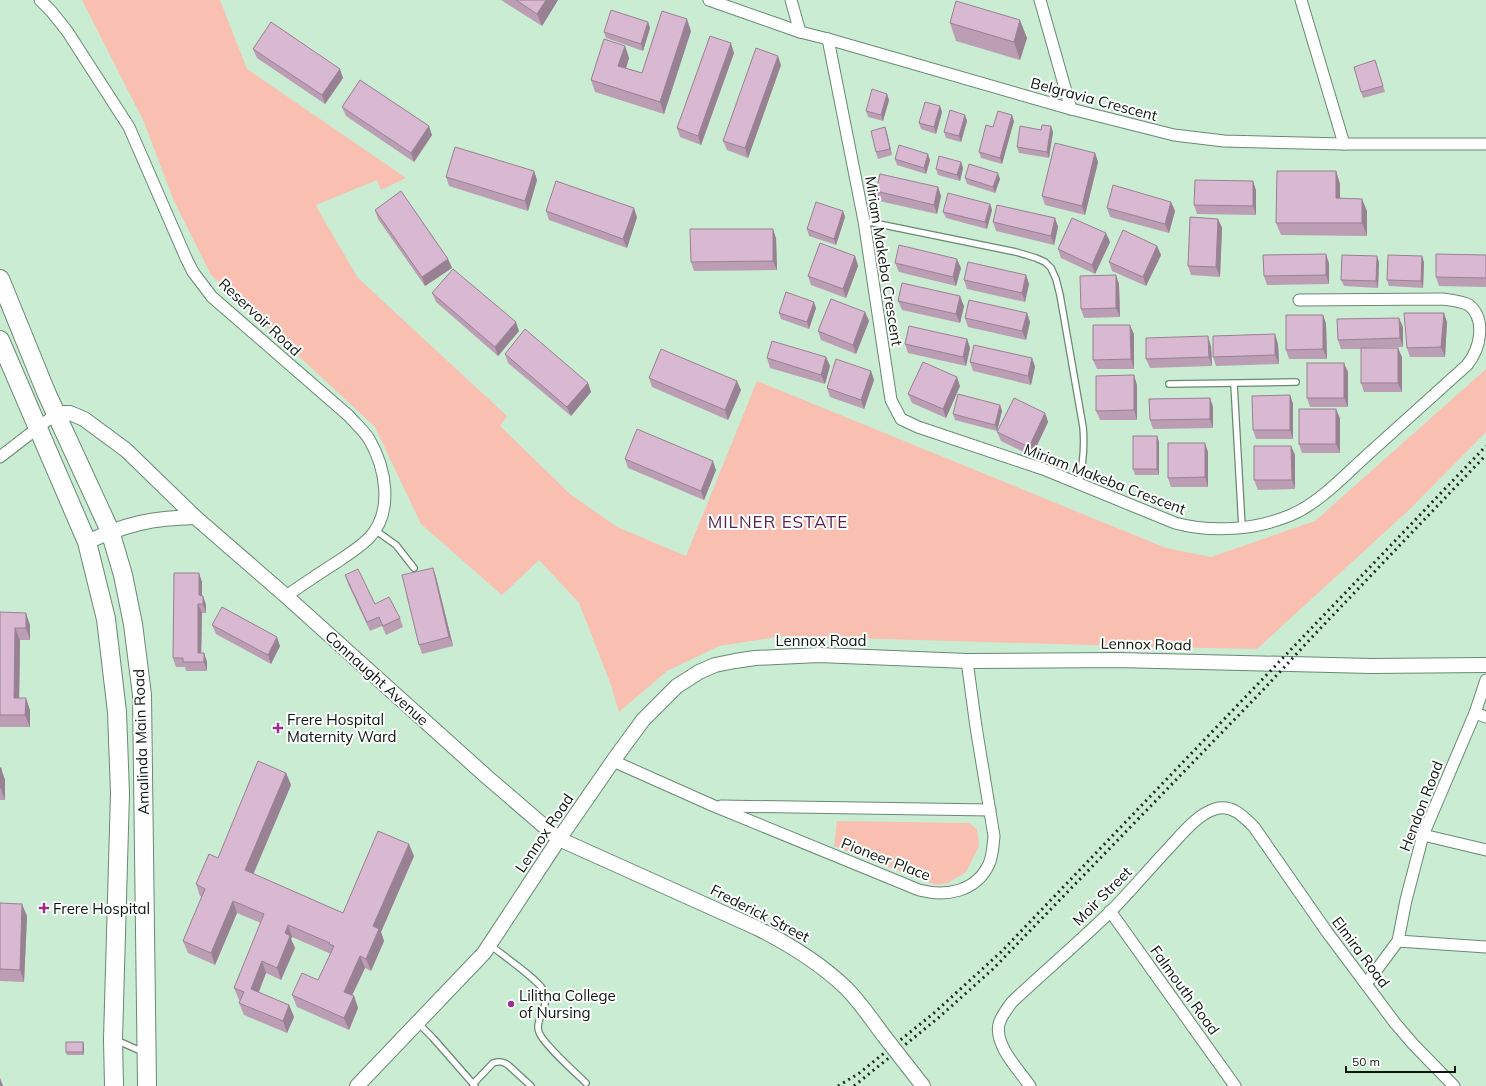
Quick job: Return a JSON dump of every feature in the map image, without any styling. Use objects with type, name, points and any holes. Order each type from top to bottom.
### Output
[{"type":"main road","points":[[0,278],[46,392],[57,413]]},
{"type":"main road","points":[[0,340],[37,427]]},
{"type":"main road","name":"Amalinda Main Road","points":[[57,413],[110,531],[133,624],[142,695],[147,1086]]},
{"type":"main road","name":"Amalinda Main Road","points":[[37,427],[87,542],[106,619],[117,712],[120,793],[113,1039],[114,1086]]},
{"type":"street","name":"Reservoir Road","points":[[40,0],[51,10],[67,31],[129,127],[193,272],[212,297],[349,416],[369,437],[378,457],[384,478],[384,507],[375,530],[369,538],[354,550],[286,596]]},
{"type":"street","name":"Belgravia Crescent","points":[[709,0],[800,32],[828,38],[1071,109],[1174,135],[1224,141],[1344,144],[1486,144]]},
{"type":"street","points":[[791,0],[800,32]]},
{"type":"street","points":[[1040,0],[1071,109]]},
{"type":"street","points":[[1301,0],[1344,144]]},
{"type":"street","name":"Miriam Makeba Crescent","points":[[828,38],[864,220],[891,400],[901,419],[918,427],[1043,469],[1154,516],[1180,525],[1192,528],[1222,529],[1269,522],[1291,515],[1308,505],[1334,485],[1467,365],[1476,354],[1482,342],[1485,331],[1483,318],[1477,310],[1468,304],[1456,301],[1442,299],[1299,300]]},
{"type":"street","points":[[0,457],[57,413]]},
{"type":"street","name":"Connaught Avenue","points":[[57,413],[70,413],[84,419],[126,450],[195,517],[286,596],[487,777],[560,839]]},
{"type":"street","points":[[87,542],[110,531],[126,526],[154,520],[195,517]]},
{"type":"street","name":"Lennox Road","points":[[357,1086],[472,966],[490,945],[613,761],[643,720],[677,686],[715,665],[762,658],[819,655],[967,661],[1117,660],[1371,666],[1486,666]]},
{"type":"street","name":"Pioneer Place","points":[[613,761],[714,806],[919,890],[943,894],[957,892],[970,886],[981,876],[989,864],[993,851],[994,836],[967,661]]},
{"type":"street","name":"Hendon Road","points":[[1366,984],[1398,941],[1406,900],[1423,835],[1475,713],[1486,680]]},
{"type":"street","points":[[1475,713],[1486,717]]},
{"type":"street","name":"Pioneer Place","points":[[714,806],[990,810]]},
{"type":"street","name":"Moir Street","points":[[1030,1086],[1002,1047],[999,1034],[999,1024],[1004,1013],[1012,1002],[1110,911],[1188,828],[1208,812],[1217,808],[1231,809],[1242,815],[1254,827]]},
{"type":"street","name":"Elmira Road","points":[[1254,827],[1327,932],[1366,984],[1413,1044],[1454,1086]]},
{"type":"street","points":[[1423,835],[1486,850]]},
{"type":"street","name":"Frederick Street","points":[[560,839],[757,928],[788,943],[812,959],[846,988],[860,1003],[923,1086]]},
{"type":"street","name":"Falmouth Road","points":[[1110,911],[1235,1086]]},
{"type":"street","points":[[1398,941],[1486,947]]},
{"type":"lane","points":[[864,220],[1016,252],[1045,262],[1051,268],[1056,279],[1060,295],[1083,427],[1085,448],[1084,463],[1079,483]]},
{"type":"lane","points":[[1169,384],[1296,382]]},
{"type":"lane","points":[[1234,384],[1242,527]]},
{"type":"lane","points":[[375,530],[396,545],[414,568]]},
{"type":"lane","points":[[490,945],[529,976],[543,990],[545,999],[544,1010],[538,1026],[539,1033],[586,1083]]},
{"type":"lane","points":[[418,1023],[474,1085],[493,1063],[503,1062],[531,1086]]},
{"type":"lane","points":[[113,1039],[147,1054]]},
{"type":"shaded area","points":[[82,0],[220,0],[247,69],[406,178],[381,190],[377,180],[316,205],[358,278],[507,416],[500,426],[570,494],[617,527],[686,556],[757,381],[1166,548],[1211,557],[1315,521],[1486,369],[1486,432],[1409,510],[1257,649],[783,636],[719,646],[667,671],[619,712],[611,685],[579,603],[539,560],[502,595],[421,524],[375,427],[211,275],[174,201],[144,122]]},
{"type":"shaded area","points":[[837,821],[969,823],[977,829],[979,846],[966,872],[948,883],[936,885],[834,846]]},
{"type":"building","points":[[516,0],[546,0],[537,14]]},
{"type":"building","points":[[956,1],[1020,20],[1014,42],[950,23]]},
{"type":"building","points":[[611,10],[648,22],[641,44],[604,32]]},
{"type":"building","points":[[662,11],[687,19],[660,102],[591,80],[604,39],[625,46],[618,66],[642,73]]},
{"type":"building","points":[[271,22],[340,69],[322,95],[253,49]]},
{"type":"building","points":[[710,36],[731,43],[698,136],[677,128]]},
{"type":"building","points":[[756,48],[778,56],[745,148],[723,141]]},
{"type":"building","points":[[1375,60],[1383,86],[1361,92],[1354,67]]},
{"type":"building","points":[[360,80],[429,126],[411,153],[342,107]]},
{"type":"building","points":[[872,89],[887,94],[881,115],[866,111]]},
{"type":"building","points":[[925,102],[940,106],[934,127],[919,123]]},
{"type":"building","points":[[950,110],[965,115],[959,136],[944,132]]},
{"type":"building","points":[[998,111],[1012,115],[1000,158],[979,152],[986,125],[993,127]]},
{"type":"building","points":[[1042,125],[1051,126],[1047,152],[1017,147],[1020,126],[1041,130]]},
{"type":"building","points":[[885,127],[890,149],[876,152],[871,131]]},
{"type":"building","points":[[1055,143],[1095,153],[1082,206],[1042,196]]},
{"type":"building","points":[[899,145],[928,154],[924,168],[895,159]]},
{"type":"building","points":[[455,147],[534,171],[525,201],[446,177]]},
{"type":"building","points":[[939,156],[961,162],[957,175],[936,169]]},
{"type":"building","points":[[969,164],[998,173],[993,187],[965,178]]},
{"type":"building","points":[[1277,171],[1336,171],[1336,198],[1362,199],[1362,223],[1276,223]]},
{"type":"building","points":[[880,174],[938,187],[934,205],[876,191]]},
{"type":"building","points":[[1195,180],[1253,181],[1253,206],[1194,205]]},
{"type":"building","points":[[556,181],[634,208],[623,239],[546,211]]},
{"type":"building","points":[[1113,185],[1171,202],[1165,224],[1107,208]]},
{"type":"building","points":[[401,191],[448,259],[422,277],[375,210]]},
{"type":"building","points":[[948,193],[990,204],[985,222],[943,212]]},
{"type":"building","points":[[816,202],[843,211],[834,239],[807,229]]},
{"type":"building","points":[[997,205],[1055,218],[1051,236],[993,222]]},
{"type":"building","points":[[1190,217],[1218,219],[1216,267],[1188,266]]},
{"type":"building","points":[[1072,218],[1106,233],[1092,265],[1058,249]]},
{"type":"building","points":[[690,229],[773,229],[773,261],[691,262]]},
{"type":"building","points":[[1123,230],[1157,246],[1143,277],[1109,262]]},
{"type":"building","points":[[820,243],[855,256],[843,289],[808,276]]},
{"type":"building","points":[[899,245],[957,259],[953,277],[895,263]]},
{"type":"building","points":[[1326,254],[1326,275],[1264,276],[1263,255]]},
{"type":"building","points":[[1436,254],[1486,255],[1486,278],[1436,277]]},
{"type":"building","points":[[1342,255],[1377,256],[1376,281],[1341,280]]},
{"type":"building","points":[[1388,255],[1422,256],[1421,281],[1387,280]]},
{"type":"building","points":[[968,262],[1026,275],[1022,293],[964,280]]},
{"type":"building","points":[[453,269],[516,322],[495,347],[432,293]]},
{"type":"building","points":[[1116,275],[1116,308],[1081,309],[1080,276]]},
{"type":"building","points":[[902,283],[960,296],[956,314],[898,301]]},
{"type":"building","points":[[786,292],[814,302],[807,322],[779,313]]},
{"type":"building","points":[[831,299],[865,312],[853,345],[818,331]]},
{"type":"building","points":[[969,300],[1027,313],[1022,331],[965,318]]},
{"type":"building","points":[[1404,313],[1444,313],[1441,347],[1407,348]]},
{"type":"building","points":[[1286,315],[1323,315],[1323,349],[1286,350]]},
{"type":"building","points":[[1399,318],[1400,338],[1338,340],[1337,319]]},
{"type":"building","points":[[1093,325],[1130,325],[1131,359],[1093,360]]},
{"type":"building","points":[[909,326],[967,339],[963,357],[905,344]]},
{"type":"building","points":[[525,329],[588,383],[567,407],[505,354]]},
{"type":"building","points":[[1275,334],[1275,355],[1213,357],[1213,336]]},
{"type":"building","points":[[1208,336],[1209,357],[1146,359],[1146,338]]},
{"type":"building","points":[[772,341],[826,357],[821,375],[767,358]]},
{"type":"building","points":[[974,345],[1032,358],[1028,376],[970,362]]},
{"type":"building","points":[[1361,348],[1398,348],[1398,383],[1361,383]]},
{"type":"building","points":[[661,349],[737,381],[725,410],[649,378]]},
{"type":"building","points":[[836,359],[871,371],[861,400],[827,388]]},
{"type":"building","points":[[923,362],[957,377],[943,409],[908,394]]},
{"type":"building","points":[[1307,363],[1344,363],[1344,398],[1307,398]]},
{"type":"building","points":[[1134,375],[1134,410],[1096,411],[1096,376]]},
{"type":"building","points":[[958,394],[1000,405],[995,425],[953,414]]},
{"type":"building","points":[[1290,395],[1290,430],[1253,430],[1252,396]]},
{"type":"building","points":[[1014,398],[1045,413],[1029,447],[997,432]]},
{"type":"building","points":[[1210,398],[1210,419],[1150,420],[1149,399]]},
{"type":"building","points":[[1299,409],[1336,409],[1336,444],[1299,444]]},
{"type":"building","points":[[637,429],[713,461],[701,491],[625,459]]},
{"type":"building","points":[[1133,436],[1157,436],[1157,469],[1133,469]]},
{"type":"building","points":[[1168,443],[1205,443],[1205,477],[1168,478]]},
{"type":"building","points":[[1254,446],[1291,446],[1292,480],[1254,480]]},
{"type":"building","points":[[433,568],[449,637],[419,645],[402,575]]},
{"type":"building","points":[[358,569],[375,604],[389,597],[400,618],[383,626],[379,617],[367,622],[345,575]]},
{"type":"building","points":[[174,573],[199,573],[199,595],[203,596],[203,604],[198,604],[198,653],[204,653],[204,662],[183,662],[183,658],[173,658]]},
{"type":"building","points":[[222,607],[277,637],[268,655],[212,625]]},
{"type":"building","points":[[0,612],[26,613],[26,628],[15,628],[14,698],[26,698],[25,715],[0,715]]},
{"type":"building","points":[[258,761],[286,773],[245,870],[343,913],[378,831],[409,844],[373,926],[379,929],[366,959],[360,956],[344,992],[354,996],[344,1018],[292,995],[302,973],[318,980],[334,946],[329,944],[330,943],[288,925],[285,933],[290,936],[277,968],[262,961],[251,989],[289,1005],[283,1021],[239,1003],[244,992],[234,988],[264,914],[233,901],[211,953],[183,941],[205,889],[196,884],[209,854],[218,858]]},
{"type":"building","points":[[1,768],[1,788],[0,788]]},
{"type":"building","points":[[0,903],[22,904],[20,970],[0,969]]},
{"type":"building","points":[[66,1042],[83,1042],[83,1052],[66,1052]]},
{"type":"railway","points":[[838,1086],[858,1074],[934,1013],[1001,952],[1486,446]]},
{"type":"railway","points":[[854,1086],[937,1019],[993,969],[1263,690],[1486,455]]},
{"type":"place","name":"Frere Hospital Maternity Ward","points":[[278,728]]},
{"type":"place","name":"Frere Hospital","points":[[44,908]]},
{"type":"place","name":"Lilitha College of Nursing","points":[[511,1004]]},
{"type":"district","name":"MILNER ESTATE","points":[[778,521]]}]
